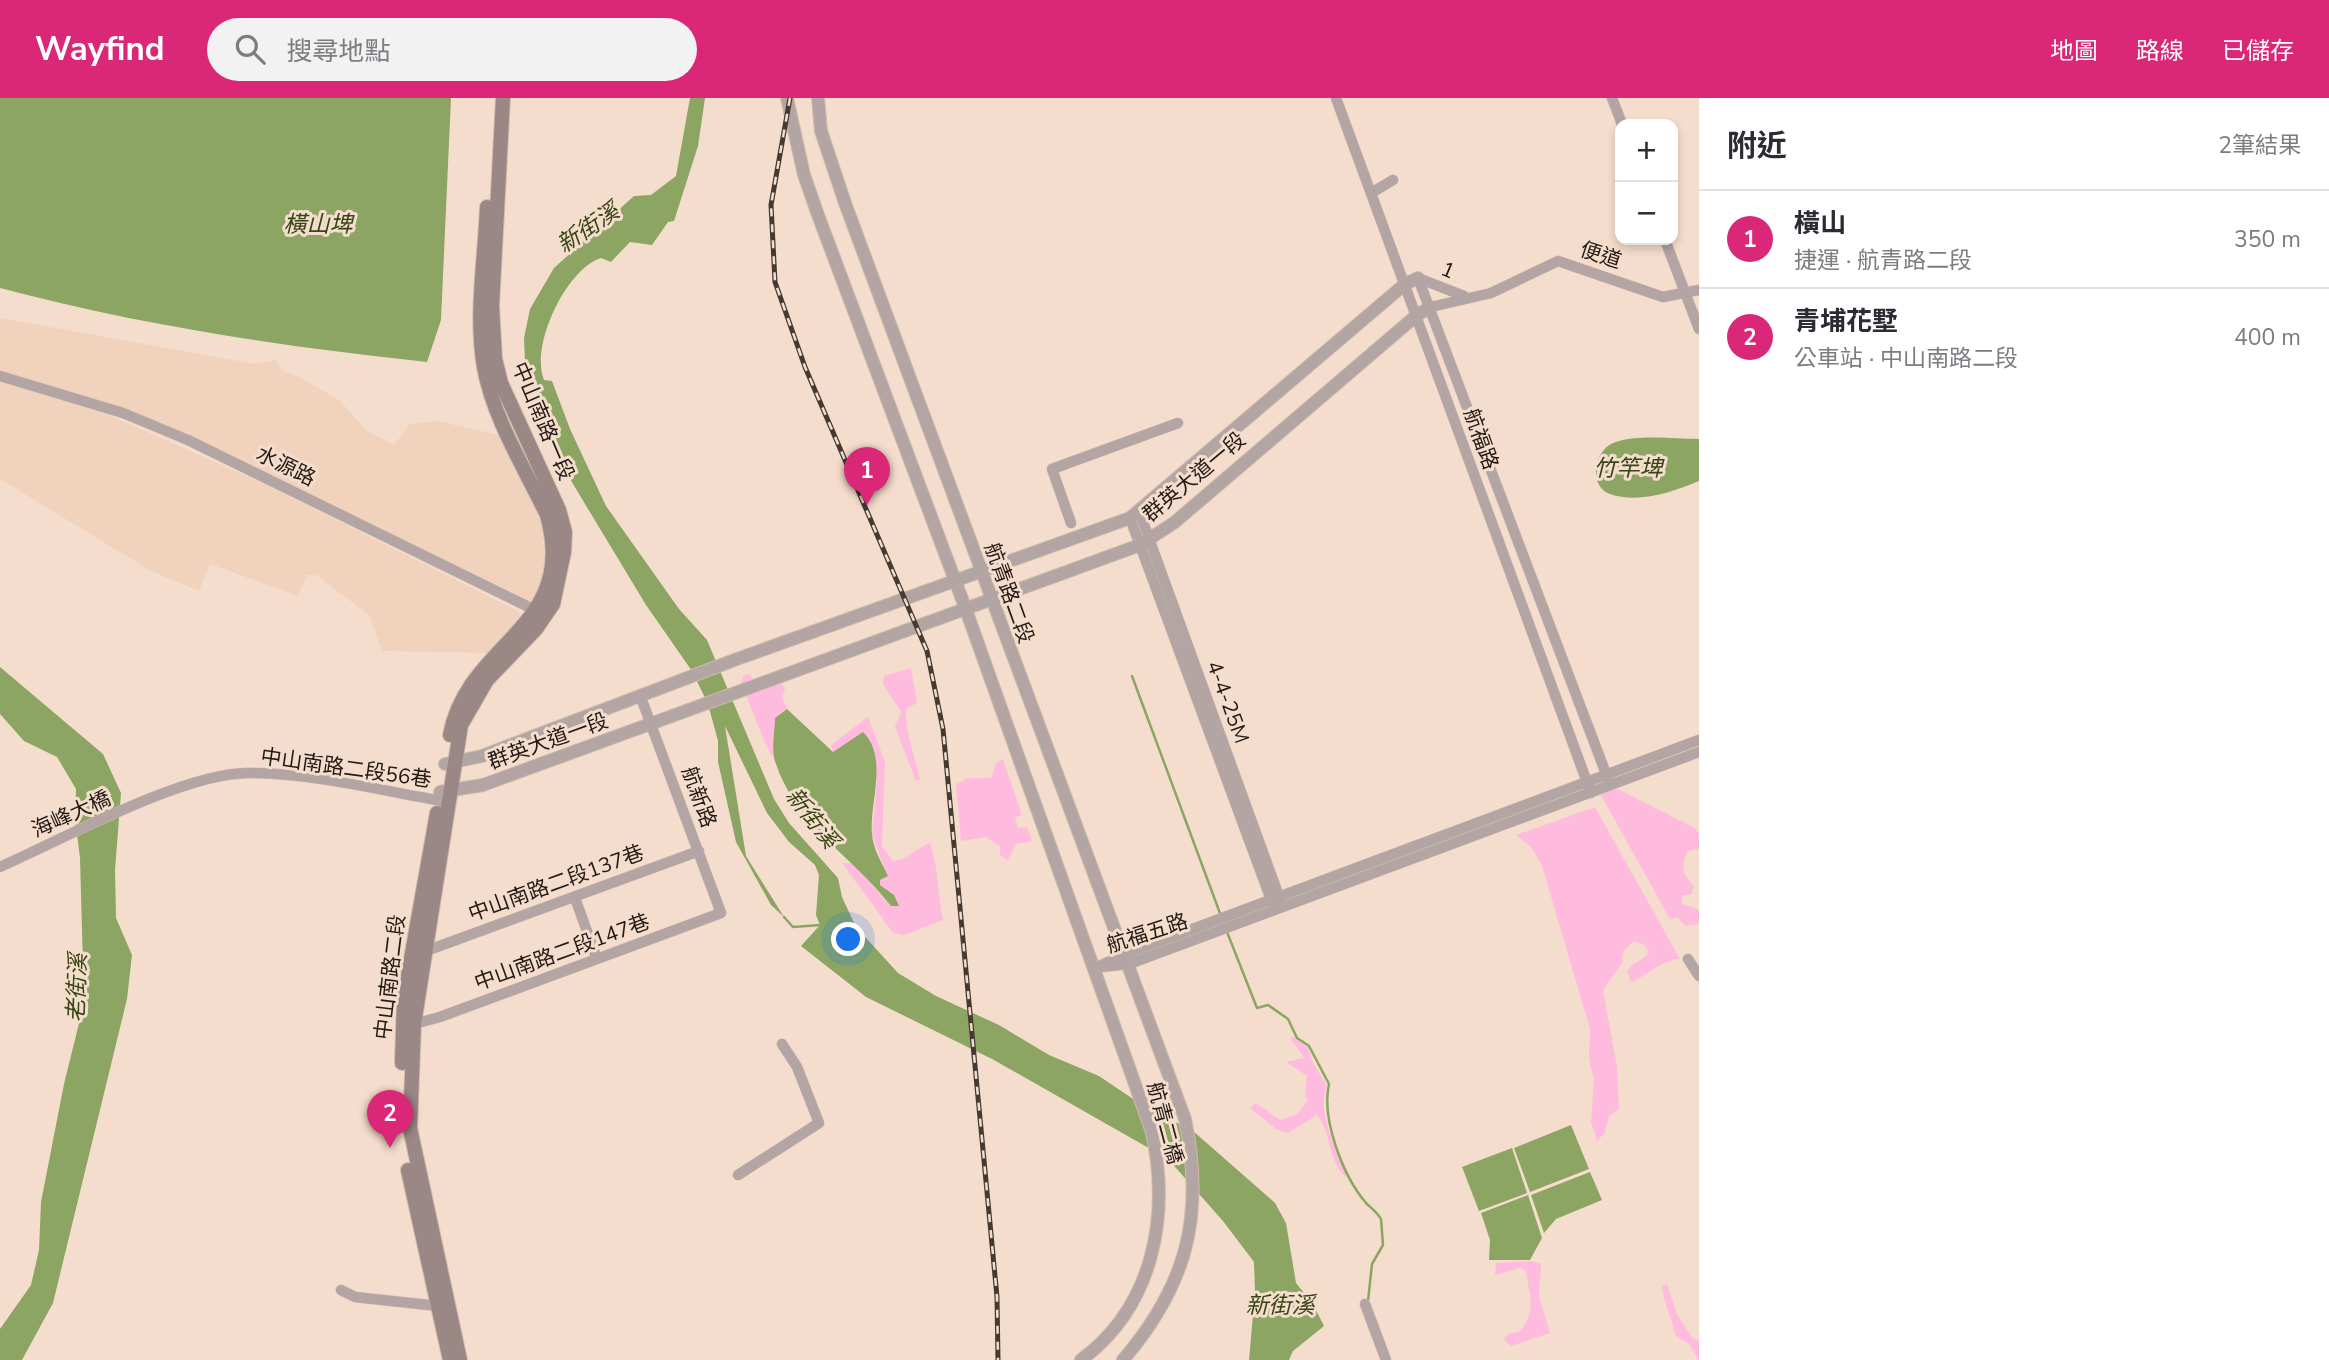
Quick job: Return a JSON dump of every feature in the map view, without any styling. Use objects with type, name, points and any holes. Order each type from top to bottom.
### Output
[{"type":"main road","name":"中山南路一段","points":[[493,98],[482,346],[492,393],[551,532],[552,565],[541,614]]},
{"type":"main road","name":"中山南路一段","points":[[457,723],[487,680],[541,614],[553,604],[560,581],[565,532],[559,510],[501,383],[495,359],[492,306],[503,98]]},
{"type":"main road","name":"中山南路二段","points":[[450,1360],[409,1176],[400,1107],[404,998],[457,723]]},
{"type":"main road","name":"中山南路二段","points":[[444,796],[426,951],[414,1024],[410,1128],[460,1360]]},
{"type":"street","points":[[788,98],[804,175],[956,582],[1095,968]]},
{"type":"street","name":"航青路二段","points":[[818,98],[821,131],[832,166],[990,599],[1178,1098]]},
{"type":"street","name":"航福路","points":[[1336,98],[1591,793]]},
{"type":"street","points":[[1612,98],[1620,119]]},
{"type":"street","points":[[1371,193],[1393,180]]},
{"type":"street","points":[[1667,245],[1699,329]]},
{"type":"street","name":"便道","points":[[1468,297],[1491,293],[1558,261],[1663,297],[1686,295]]},
{"type":"street","name":"群英大道一段","points":[[450,763],[482,756],[737,659],[982,573],[1135,514],[1405,284],[1418,278]]},
{"type":"street","name":"航福路","points":[[1418,278],[1611,786]]},
{"type":"street","name":"1","points":[[1418,278],[1450,293],[1468,297]]},
{"type":"street","points":[[1686,295],[1699,290]]},
{"type":"street","name":"1","points":[[1431,307],[1468,297]]},
{"type":"street","name":"群英大道一段","points":[[444,796],[483,785],[1144,542],[1175,522],[1417,315],[1431,307]]},
{"type":"street","name":"水源路","points":[[0,376],[123,413],[188,440],[541,614]]},
{"type":"street","points":[[1071,523],[1052,469],[1178,423]]},
{"type":"street","name":"4-4-25M","points":[[1135,514],[1276,902]]},
{"type":"street","name":"航新路","points":[[640,695],[721,913]]},
{"type":"street","name":"航福五路","points":[[1095,968],[1126,959],[1699,740]]},
{"type":"street","name":"航福五路","points":[[1126,959],[1222,918],[1276,902],[1591,793],[1699,752]]},
{"type":"street","name":"中山南路二段56巷","points":[[158,796],[222,776],[247,773],[291,776],[444,796]]},
{"type":"street","name":"海峰大橋","points":[[0,867],[158,796]]},
{"type":"street","name":"中山南路二段137巷","points":[[426,951],[699,852]]},
{"type":"street","points":[[575,898],[597,959]]},
{"type":"street","name":"中山南路二段147巷","points":[[414,1024],[721,913]]},
{"type":"street","points":[[1688,959],[1699,976]]},
{"type":"street","name":"航青二橋","points":[[1081,1360],[1113,1330],[1130,1308],[1147,1272],[1157,1234],[1159,1182],[1152,1132],[1095,968]]},
{"type":"street","points":[[738,1175],[819,1123],[797,1067],[782,1044]]},
{"type":"street","name":"航青二橋","points":[[1123,1360],[1141,1339],[1174,1285],[1193,1219],[1191,1148],[1178,1098]]},
{"type":"street","points":[[341,1290],[355,1297],[438,1306]]},
{"type":"street","points":[[1365,1304],[1386,1360]]},
{"type":"shaded area","points":[[0,318],[255,364],[276,360],[282,371],[298,376],[340,401],[366,430],[394,445],[410,424],[437,421],[499,435],[536,509],[543,531],[545,572],[533,603],[214,449],[98,401],[0,371]]},
{"type":"shaded area","points":[[0,382],[109,415],[265,484],[518,611],[520,618],[517,627],[488,653],[382,651],[369,615],[316,575],[307,575],[298,596],[210,564],[199,591],[151,571],[0,479]]},
{"type":"shaded area","points":[[911,668],[917,703],[906,709],[906,718],[920,779],[916,781],[895,727],[901,712],[883,684],[884,676]]},
{"type":"shaded area","points":[[750,674],[755,684],[779,680],[785,689],[782,697],[787,709],[775,718],[774,759],[741,681],[744,675]]},
{"type":"shaded area","points":[[868,717],[885,762],[882,846],[893,861],[904,858],[930,843],[935,862],[943,920],[905,935],[893,933],[842,863],[852,863],[891,906],[894,895],[880,885],[880,880],[887,876],[872,834],[877,780],[833,752],[831,745]]},
{"type":"shaded area","points":[[1003,759],[1022,815],[1015,817],[1018,828],[1027,827],[1032,841],[1016,844],[1008,860],[1000,855],[1000,846],[986,837],[961,841],[956,784],[968,778],[991,778],[996,763]]},
{"type":"shaded area","points":[[1596,778],[1695,828],[1699,834],[1699,849],[1688,851],[1683,866],[1694,886],[1691,895],[1683,895],[1681,903],[1699,910],[1699,924],[1685,926],[1678,918],[1670,919],[1594,783]]},
{"type":"shaded area","points":[[1595,807],[1680,959],[1667,962],[1631,982],[1627,971],[1649,953],[1644,945],[1634,941],[1624,950],[1622,963],[1603,990],[1617,1067],[1619,1109],[1609,1116],[1605,1133],[1597,1141],[1591,1122],[1594,1081],[1589,1058],[1590,1029],[1542,866],[1531,847],[1516,835]]},
{"type":"shaded area","points":[[1294,1037],[1308,1048],[1313,1063],[1327,1086],[1324,1095],[1326,1118],[1333,1142],[1347,1172],[1346,1177],[1336,1163],[1325,1129],[1317,1115],[1288,1133],[1276,1129],[1250,1108],[1256,1103],[1280,1120],[1297,1114],[1308,1100],[1305,1094],[1307,1076],[1286,1062],[1304,1058],[1290,1038]]},
{"type":"shaded area","points":[[1532,1261],[1541,1264],[1539,1296],[1550,1333],[1511,1346],[1504,1340],[1508,1334],[1519,1332],[1529,1316],[1530,1296],[1526,1271],[1520,1268],[1495,1275],[1496,1263]]},
{"type":"shaded area","points":[[1667,1284],[1677,1314],[1693,1339],[1699,1340],[1699,1360],[1689,1344],[1675,1335],[1663,1293],[1662,1286]]},
{"type":"water","name":"橫山埤","points":[[0,98],[451,98],[441,320],[427,362],[318,349],[159,324],[0,288]]},
{"type":"water","name":"新街溪","points":[[690,98],[705,98],[698,146],[674,221],[668,222],[652,245],[630,242],[611,262],[601,258],[575,277],[554,310],[547,329],[541,365],[544,380],[552,381],[570,429],[606,506],[679,609],[707,640],[774,799],[789,823],[838,878],[842,897],[856,927],[898,973],[936,996],[999,1025],[1049,1055],[1099,1076],[1142,1105],[1193,1131],[1275,1203],[1286,1223],[1296,1283],[1313,1304],[1324,1326],[1293,1351],[1289,1360],[1249,1360],[1255,1292],[1254,1262],[1223,1221],[1168,1159],[994,1060],[866,997],[801,946],[820,925],[816,915],[819,875],[815,865],[789,842],[767,813],[725,726],[746,856],[784,917],[771,905],[736,842],[718,762],[718,741],[708,704],[692,671],[646,605],[573,484],[533,408],[526,386],[524,338],[530,309],[554,268],[634,196],[651,195],[676,176]]},
{"type":"water","name":"竹竿埤","points":[[1644,438],[1699,439],[1699,481],[1667,493],[1632,498],[1610,494],[1599,484],[1596,476],[1598,461],[1601,453],[1613,443]]},
{"type":"water","points":[[0,667],[103,754],[121,793],[115,870],[116,918],[132,955],[127,999],[53,1303],[22,1360],[0,1360],[0,1329],[31,1285],[39,1250],[41,1202],[64,1084],[84,1003],[80,858],[75,818],[76,789],[57,757],[24,741],[0,714]]},
{"type":"water","points":[[787,709],[833,752],[863,732],[871,743],[876,768],[872,834],[888,876],[880,880],[880,885],[894,895],[899,906],[891,906],[810,821],[784,783],[775,761],[773,745],[775,718]]},
{"type":"water","points":[[1571,1125],[1589,1169],[1530,1192],[1514,1148]]},
{"type":"water","points":[[1512,1148],[1527,1193],[1479,1211],[1462,1167]]},
{"type":"water","points":[[1590,1172],[1602,1200],[1556,1219],[1544,1233],[1531,1195]]},
{"type":"water","points":[[1528,1195],[1542,1238],[1530,1260],[1489,1260],[1490,1240],[1481,1213]]},
{"type":"waterway","points":[[1132,676],[1221,916]]},
{"type":"waterway","points":[[784,917],[793,927],[820,925]]},
{"type":"waterway","points":[[1227,932],[1257,1008],[1268,1005],[1288,1019],[1297,1038],[1309,1046],[1329,1084],[1328,1114],[1342,1163],[1357,1192],[1381,1219],[1383,1245],[1372,1264],[1368,1301]]},
{"type":"railway","points":[[790,98],[771,205],[775,282],[805,367],[927,651],[943,729],[997,1297],[998,1360]]},
{"type":"place","name":"橫山","points":[[867,505]]},
{"type":"place","name":"青埔花墅","points":[[390,1148]]},
{"type":"water label","name":"老街溪","points":[[77,988]]}]
